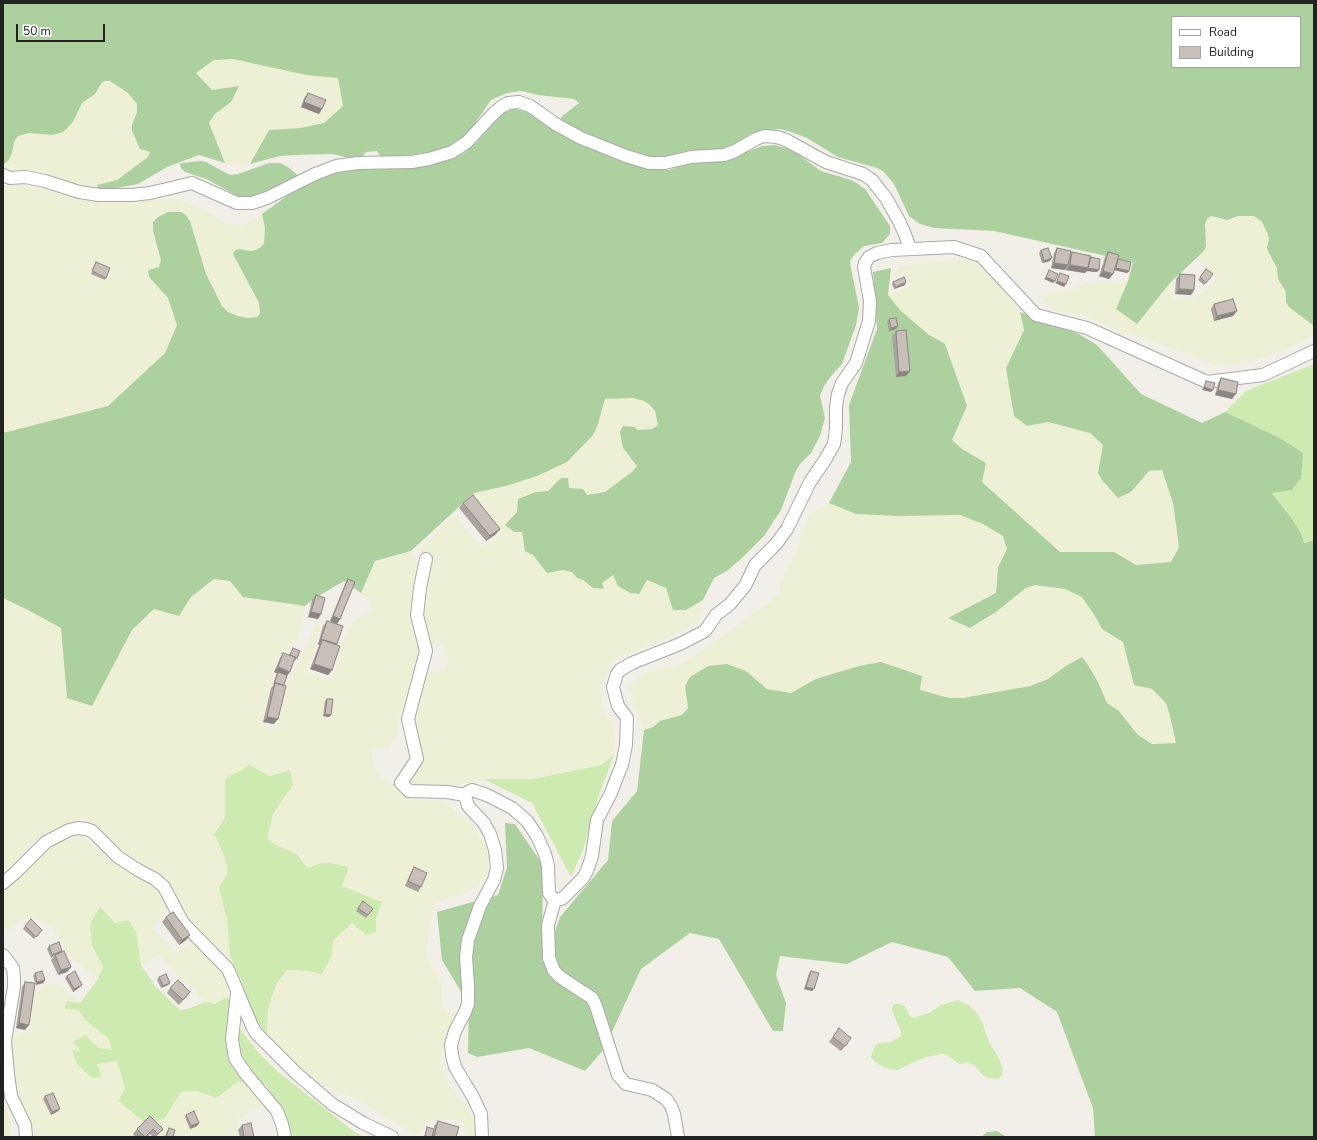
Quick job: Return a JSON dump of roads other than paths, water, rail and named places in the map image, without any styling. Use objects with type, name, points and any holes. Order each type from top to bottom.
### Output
[{"type":"street","points":[[3,175],[10,178],[25,177],[45,181],[79,192],[99,195],[132,195],[150,193],[192,183],[238,203],[252,203],[267,198],[315,174],[336,166],[358,163],[412,162],[429,159],[452,152],[467,142],[501,107],[519,102],[530,106],[557,125],[581,138],[626,156],[649,163],[665,163],[692,157],[724,155],[764,136],[777,137],[786,140],[826,162],[864,174],[872,180],[886,198],[899,221],[910,248]]},
{"type":"street","points":[[426,559],[420,588],[417,615],[426,650],[408,719],[417,759],[401,783],[409,791],[447,792],[465,795],[472,790],[487,795],[512,808],[526,821],[537,836],[545,854],[548,866],[549,893],[551,898],[555,900],[561,899],[567,895],[587,871],[592,856],[597,820],[611,793],[622,765],[626,745],[627,718],[618,706],[613,687],[617,674],[620,670],[632,663],[680,644],[705,631],[716,615],[730,604],[745,586],[755,565],[776,544],[787,529],[810,482],[834,444],[838,394],[842,383],[856,363],[869,321],[870,301],[865,263],[869,257],[877,253],[892,250],[954,247],[981,256],[1036,316],[1087,328],[1207,382],[1263,375],[1314,351]]},
{"type":"street","points":[[465,795],[468,806],[484,824],[490,834],[495,850],[497,868],[494,880],[480,906],[468,940],[466,958],[468,1004],[466,1012],[455,1031],[451,1050],[455,1067],[473,1097],[481,1114],[482,1137]]},
{"type":"street","points":[[3,883],[46,842],[69,830],[78,828],[92,831],[118,856],[138,870],[155,879],[164,887],[183,923],[224,963],[231,973],[247,1016],[256,1033],[296,1073],[348,1115],[392,1137]]},
{"type":"street","points":[[555,900],[548,925],[549,958],[554,971],[560,977],[592,998],[596,1006],[618,1075],[626,1084],[652,1090],[666,1099],[674,1114],[678,1137]]},
{"type":"street","points":[[3,955],[13,968],[14,977],[13,993],[5,1041],[8,1074],[11,1096],[25,1125],[26,1137]]},
{"type":"street","points":[[237,990],[232,1039],[235,1058],[246,1074],[277,1111],[285,1137]]}]
